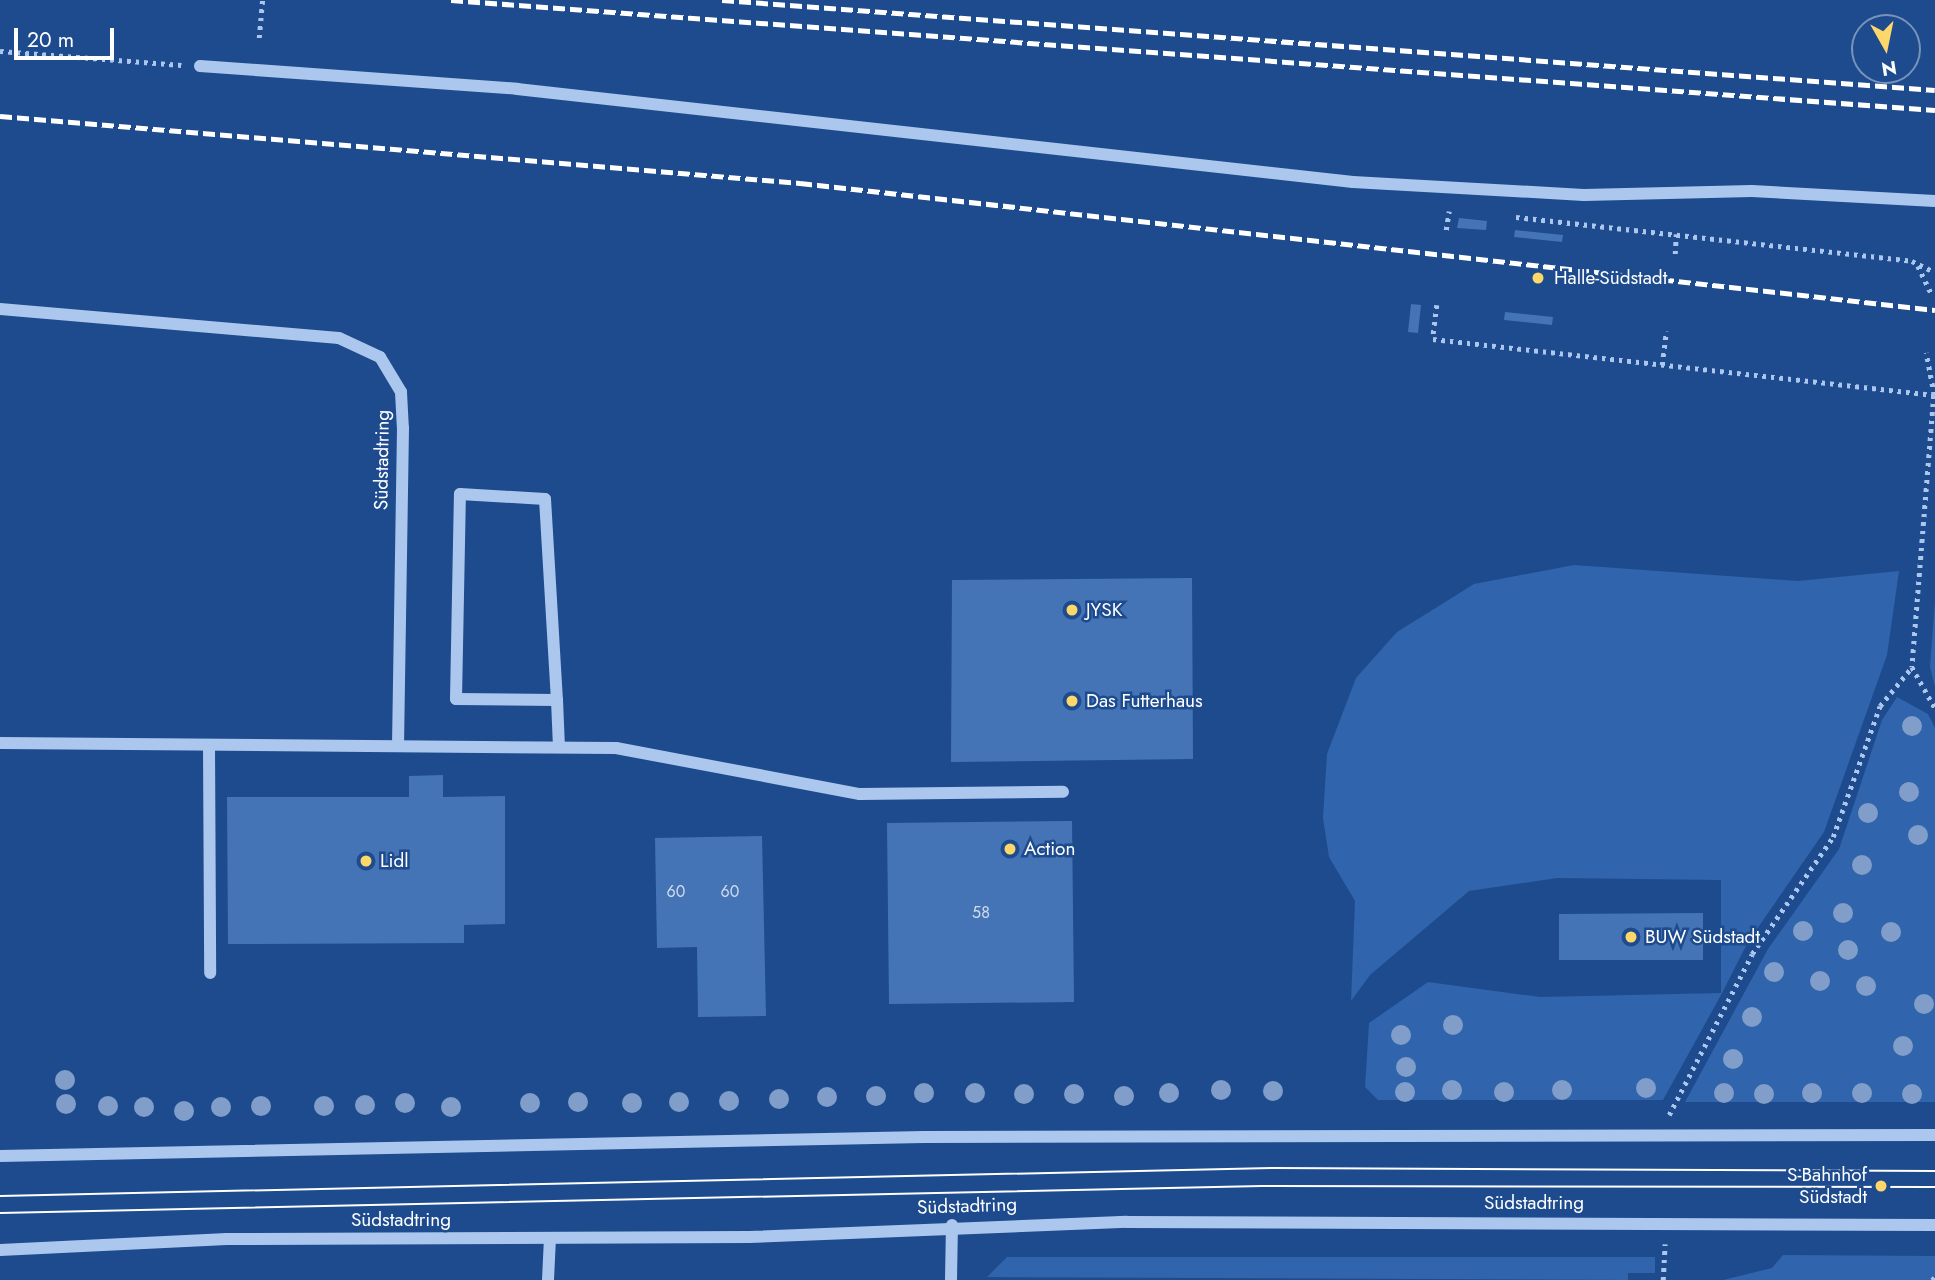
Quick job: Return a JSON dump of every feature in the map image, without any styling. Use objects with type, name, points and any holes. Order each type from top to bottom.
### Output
[{"type":"street","points":[[201,66],[517,89],[1353,182],[1584,195],[1752,191],[1935,201]]},
{"type":"street","name":"Südstadtring","points":[[0,309],[339,338],[380,357],[401,392],[403,428],[398,745]]},
{"type":"street","points":[[556,700],[456,699],[460,494],[545,499],[559,747]]},
{"type":"street","points":[[0,743],[616,748],[860,794],[1063,792]]},
{"type":"street","points":[[209,745],[209,974]]},
{"type":"street","points":[[0,1156],[924,1137],[1935,1135]]},
{"type":"street","name":"Südstadtring","points":[[0,1250],[228,1240],[749,1237],[952,1225],[1665,1222],[1935,1225]]},
{"type":"street","points":[[951,1280],[952,1225]]},
{"type":"street","points":[[548,1280],[550,1238]]},
{"type":"path","points":[[259,38],[262,0]]},
{"type":"path","points":[[0,51],[201,66]]},
{"type":"path","points":[[1437,208],[1462,211]]},
{"type":"path","points":[[1446,230],[1449,210]]},
{"type":"path","points":[[1502,216],[1912,261],[1935,272]]},
{"type":"path","points":[[1675,254],[1676,234]]},
{"type":"path","points":[[1912,261],[1927,275],[1931,293]]},
{"type":"path","points":[[1437,305],[1433,339],[1934,393]]},
{"type":"path","points":[[1662,365],[1666,331]]},
{"type":"path","points":[[1926,353],[1934,393],[1912,667],[1935,708]]},
{"type":"path","points":[[1668,1135],[1670,1104],[1752,954],[1833,837],[1880,706],[1912,667]]},
{"type":"path","points":[[1663,1280],[1665,1222]]},
{"type":"shaded area","points":[[1574,565],[1798,581],[1899,571],[1887,655],[1824,832],[1748,942],[1721,995],[1663,1100],[1378,1100],[1365,1087],[1369,1023],[1428,982],[1540,997],[1721,993],[1721,880],[1557,878],[1469,891],[1370,975],[1351,1001],[1355,901],[1329,857],[1323,818],[1327,754],[1356,678],[1397,632],[1474,584]]},
{"type":"shaded area","points":[[1935,600],[1935,687],[1930,667]]},
{"type":"shaded area","points":[[1897,697],[1928,714],[1935,728],[1935,1102],[1685,1102],[1768,949],[1839,849],[1882,720]]},
{"type":"shaded area","points":[[1783,1255],[1935,1256],[1935,1280],[1723,1280],[1772,1268]]},
{"type":"shaded area","points":[[1007,1257],[1655,1257],[1655,1273],[1628,1273],[1628,1280],[987,1277]]},
{"type":"building","points":[[1459,218],[1487,221],[1486,230],[1457,228]]},
{"type":"building","points":[[1515,230],[1563,235],[1562,242],[1514,237]]},
{"type":"building","points":[[1411,304],[1421,305],[1418,333],[1408,332]]},
{"type":"building","points":[[1505,312],[1553,317],[1552,325],[1504,320]]},
{"type":"building","name":"Das Futterhaus","points":[[1192,578],[1193,759],[951,762],[952,580]]},
{"type":"building","name":"Lidl","points":[[443,775],[443,797],[505,796],[505,924],[464,925],[464,943],[228,944],[227,797],[409,797],[409,776]]},
{"type":"building","points":[[1072,821],[1074,1002],[889,1004],[887,823]]},
{"type":"building","points":[[762,836],[766,1016],[698,1017],[697,947],[657,948],[655,838]]},
{"type":"building","name":"BUW Südstadt","points":[[1703,913],[1703,960],[1559,960],[1559,914]]},
{"type":"tram line","points":[[0,1196],[1272,1168],[1935,1171]]},
{"type":"tram line","points":[[0,1213],[1262,1186],[1935,1187]]},
{"type":"railway","points":[[451,0],[1935,110]]},
{"type":"railway","points":[[722,0],[1935,90]]},
{"type":"railway","points":[[0,116],[800,183],[1935,310]]},
{"type":"place","name":"Halle-Südstadt","points":[[1538,278]]},
{"type":"place","name":"JYSK","points":[[1072,610]]},
{"type":"place","name":"Das Futterhaus","points":[[1072,701]]},
{"type":"place","name":"Action","points":[[1010,849]]},
{"type":"place","name":"Lidl","points":[[366,861]]},
{"type":"place","name":"BUW Südstadt","points":[[1631,937]]},
{"type":"place","name":"S-Bahnhof Südstadt","points":[[1881,1186]]}]
